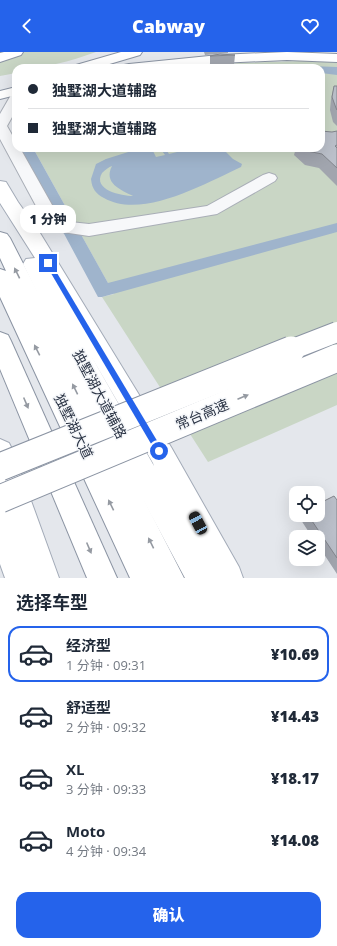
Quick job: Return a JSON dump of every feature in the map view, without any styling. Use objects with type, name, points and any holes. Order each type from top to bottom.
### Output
[{"type":"main road","points":[[0,58],[11,52]]},
{"type":"main road","points":[[0,58],[16,52]]},
{"type":"main road","points":[[94,64],[135,52]]},
{"type":"main road","points":[[169,64],[219,59],[287,56],[337,58]]},
{"type":"main road","points":[[0,86],[12,84]]},
{"type":"main road","points":[[0,95],[12,92]]},
{"type":"main road","name":"独墅湖大道辅路","points":[[5,195],[22,242],[148,455],[228,578]]},
{"type":"main road","points":[[0,238],[169,578]]},
{"type":"main road","name":"独墅湖大道","points":[[0,276],[43,361],[146,578]]},
{"type":"main road","points":[[20,578],[6,506],[0,452],[284,342],[337,319]]},
{"type":"main road","name":"常台高速","points":[[0,467],[337,332]]},
{"type":"main road","points":[[0,341],[102,578]]},
{"type":"main road","name":"常台高速","points":[[6,506],[337,358]]},
{"type":"main road","name":"独墅湖大道辅路","points":[[148,455],[202,578]]},
{"type":"main road","points":[[6,506],[44,578]]},
{"type":"lane","points":[[12,105],[0,126],[12,148]]},
{"type":"lane","points":[[14,152],[55,226],[89,230],[211,210],[270,178]]},
{"type":"green space","points":[[0,52],[96,52],[57,64],[12,64],[12,74],[0,76]]},
{"type":"green space","points":[[337,61],[337,405],[208,462],[102,297],[114,294],[35,152],[325,152],[325,64],[227,64]]},
{"type":"water","points":[[325,67],[337,67],[337,75],[325,74]]},
{"type":"water","points":[[20,152],[35,152],[108,283],[337,223],[337,232],[98,297]]},
{"type":"water","points":[[128,152],[154,152],[156,157],[165,155],[163,152],[168,152],[169,154],[177,152],[226,152],[233,159],[242,164],[241,167],[192,190],[174,197],[137,205],[119,204],[104,198],[95,191],[92,186],[91,179],[96,164],[106,159]],"holes":[[[112,166],[110,177],[115,185],[133,196],[122,195],[105,188],[101,184],[100,179],[102,173]]]},
{"type":"building","points":[[220,54],[235,55],[210,56]]},
{"type":"building","points":[[334,86],[337,86],[337,110],[332,97]]},
{"type":"building","points":[[325,131],[337,131],[337,145],[335,146],[337,148],[337,168],[322,154],[312,152],[325,152]]},
{"type":"building","points":[[334,496],[337,500],[337,558],[325,540],[325,530],[318,530],[313,522],[325,522],[325,500]]},
{"type":"route","points":[[48,263],[159,451]]}]
